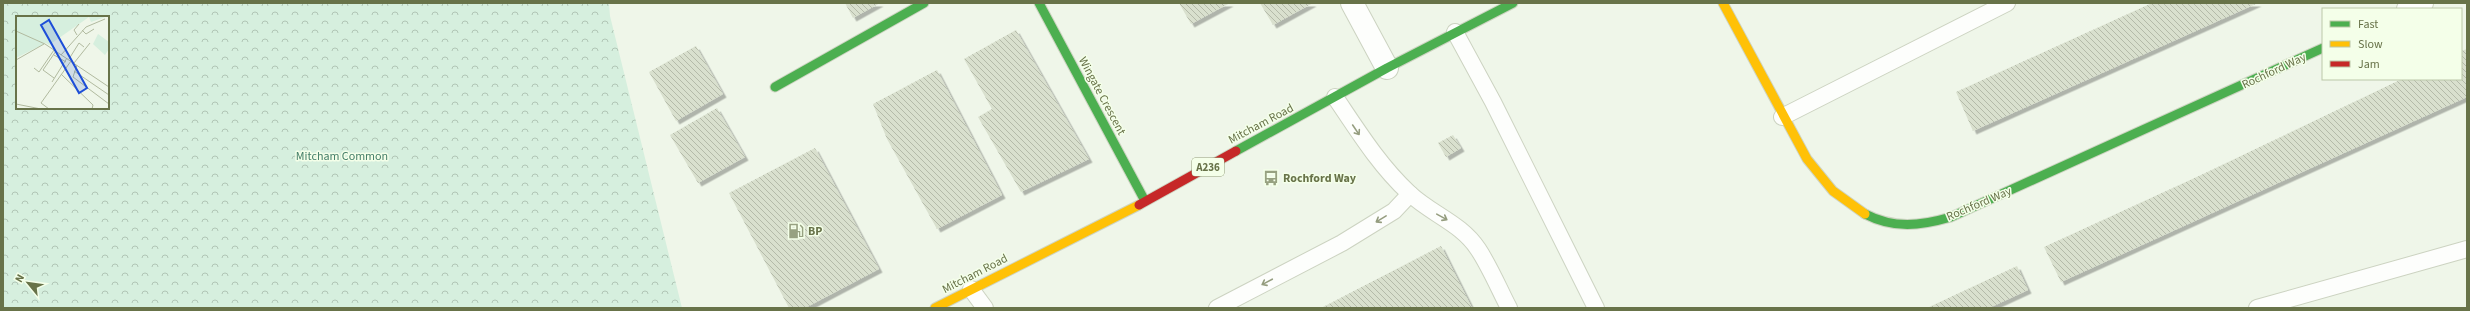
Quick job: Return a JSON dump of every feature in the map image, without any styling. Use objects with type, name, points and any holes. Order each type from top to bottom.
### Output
[{"type":"street","points":[[775,87],[924,3]]},
{"type":"street","name":"Wingate Crescent","points":[[1039,3],[1145,201]]},
{"type":"street","points":[[1352,3],[1388,68]]},
{"type":"street","name":"Mitcham Road","points":[[935,308],[1145,201],[1388,68],[1513,3]]},
{"type":"street","name":"Rochford Way","points":[[1723,3],[1782,117],[1821,179],[1839,196],[1880,221],[1908,226],[1928,224],[1951,217],[2000,196],[2322,48]]},
{"type":"street","points":[[2410,8],[2422,3]]},
{"type":"lane","points":[[1782,117],[2007,3]]},
{"type":"lane","points":[[1455,32],[1493,102],[1596,308]]},
{"type":"lane","points":[[1335,97],[1372,152],[1410,194],[1434,212],[1455,224],[1477,248],[1509,308]]},
{"type":"lane","points":[[1217,308],[1342,243],[1394,211],[1410,194]]},
{"type":"lane","points":[[2258,308],[2467,249]]},
{"type":"lane","points":[[971,290],[985,308]]},
{"type":"green space","name":"Mitcham Common","points":[[3,3],[609,3],[610,16],[682,308],[3,308]]},
{"type":"building","points":[[845,3],[880,3],[853,18]]},
{"type":"building","points":[[1179,3],[1230,3],[1191,24]]},
{"type":"building","points":[[1260,3],[1313,3],[1273,25]]},
{"type":"building","points":[[2152,3],[2258,3],[1973,131],[1956,92]]},
{"type":"building","points":[[1016,30],[1089,159],[1021,192],[978,117],[992,109],[964,59]]},
{"type":"building","points":[[696,46],[723,94],[676,121],[649,72]]},
{"type":"building","points":[[2467,49],[2467,97],[2061,282],[2044,247],[2201,175],[2400,80],[2462,80],[2462,51]]},
{"type":"building","points":[[937,70],[1002,195],[937,229],[887,139],[873,104]]},
{"type":"building","points":[[717,108],[745,157],[698,183],[670,135]]},
{"type":"building","points":[[1453,135],[1461,148],[1446,157],[1438,143]]},
{"type":"building","points":[[815,148],[879,269],[805,308],[789,308],[729,193]]},
{"type":"building","points":[[1441,246],[1472,308],[1321,308]]},
{"type":"building","points":[[2017,266],[2028,290],[1989,308],[1927,308]]},
{"type":"traffic: fast","points":[[775,87],[924,3]]},
{"type":"traffic: fast","points":[[1039,3],[1145,201]]},
{"type":"traffic: fast","points":[[1236,151],[1387,68],[1513,3]]},
{"type":"traffic: fast","points":[[1865,214],[1876,219],[1897,224],[1918,224],[1951,217],[2322,48]]},
{"type":"traffic: slow","points":[[1723,3],[1807,159],[1833,191],[1865,214]]},
{"type":"traffic: slow","points":[[935,308],[1139,205]]},
{"type":"traffic: jam","points":[[1139,205],[1236,151]]},
{"type":"place","name":"Rochford Way","points":[[1271,178]]},
{"type":"place","name":"BP","points":[[796,231]]}]
